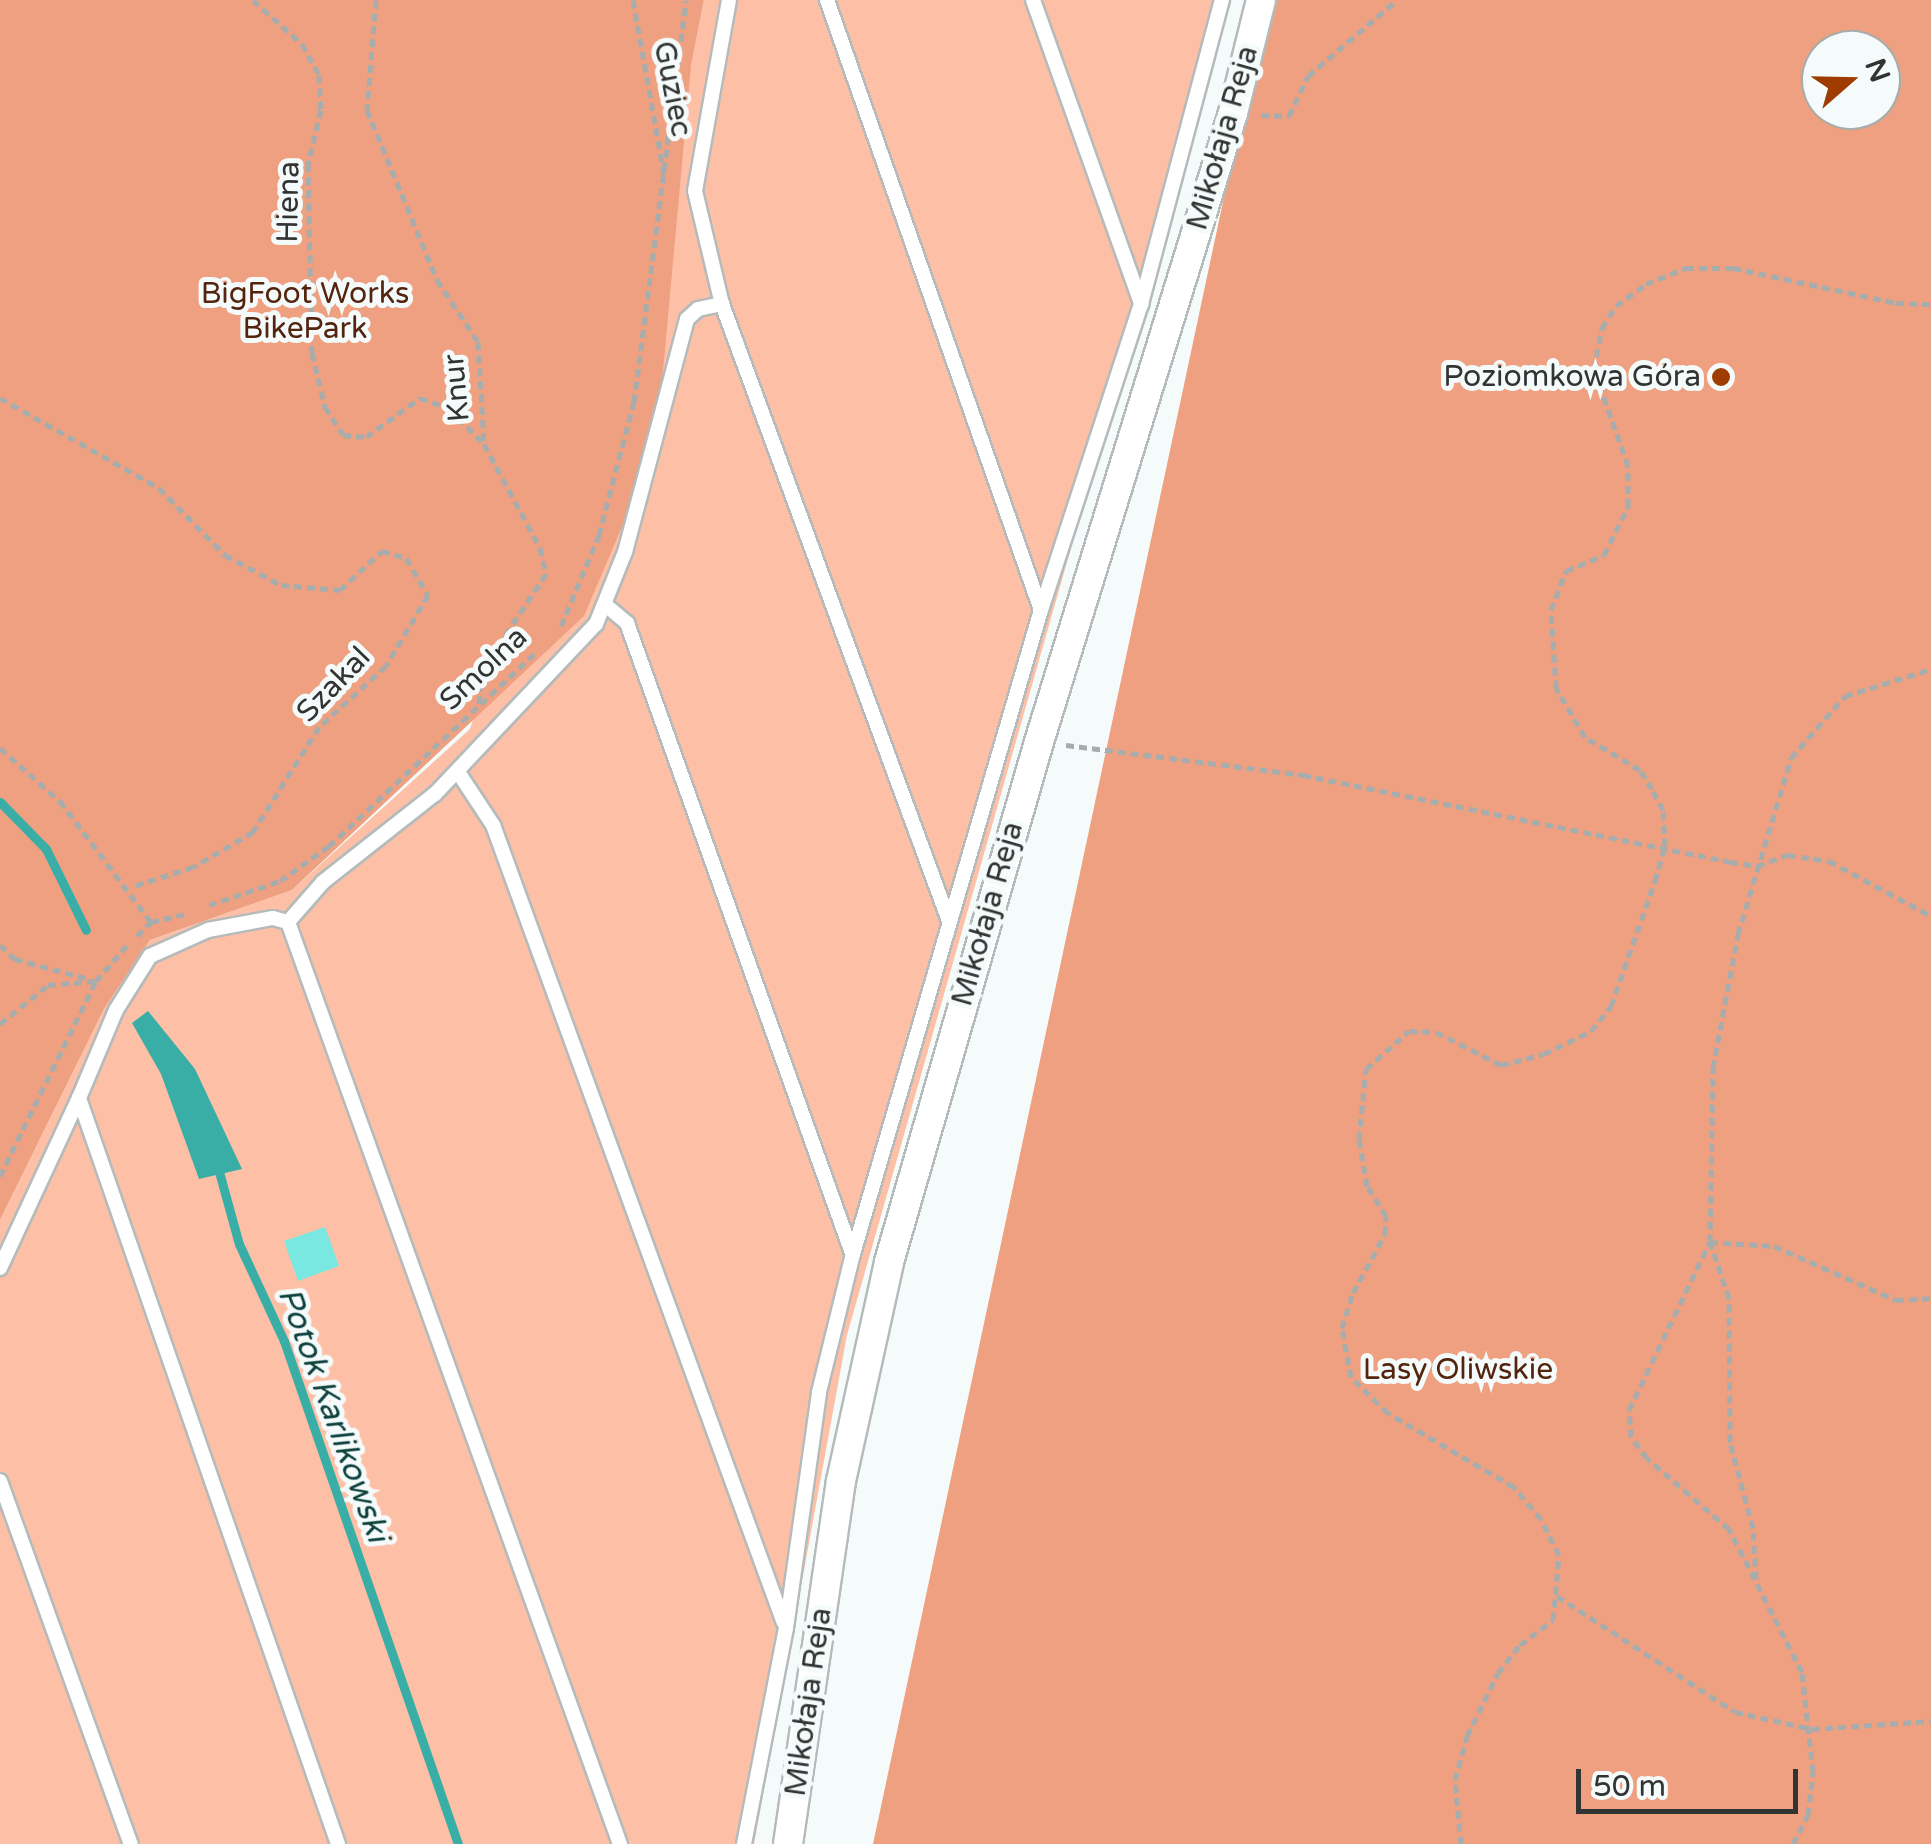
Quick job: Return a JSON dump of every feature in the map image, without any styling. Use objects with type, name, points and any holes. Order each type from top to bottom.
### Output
[{"type":"street","name":"Mikołaja Reja","points":[[788,1844],[841,1481],[889,1262],[1038,742],[1233,113],[1260,0]]},
{"type":"lane","points":[[729,0],[695,191],[722,304],[950,922]]},
{"type":"lane","points":[[827,0],[1041,610]]},
{"type":"lane","points":[[1033,0],[1140,304]]},
{"type":"lane","points":[[744,1844],[786,1628],[819,1392],[853,1254],[1041,610],[1140,304],[1222,0]]},
{"type":"lane","points":[[288,922],[323,882],[458,772],[608,607],[687,319],[698,308],[722,304]]},
{"type":"lane","points":[[608,607],[627,623],[853,1254]]},
{"type":"lane","points":[[458,772],[494,825],[786,1628]]},
{"type":"lane","points":[[0,1268],[116,1010],[150,956],[208,930],[273,918],[288,922]]},
{"type":"lane","points":[[288,922],[620,1844]]},
{"type":"lane","points":[[79,1098],[338,1844]]},
{"type":"lane","points":[[0,1481],[130,1844]]},
{"type":"path","name":"Hiena","points":[[253,0],[302,44],[319,75],[320,110],[308,164],[312,353],[325,407],[344,435],[366,437],[420,398],[449,408],[484,444]]},
{"type":"path","name":"Knur","points":[[376,0],[367,110],[437,280],[478,342],[484,444],[540,548],[546,574],[482,670],[479,705]]},
{"type":"path","name":"Guziec","points":[[633,0],[667,187]]},
{"type":"path","name":"Smolna","points":[[560,629],[599,536],[634,402],[667,187],[686,0]]},
{"type":"path","points":[[1233,113],[1288,116],[1308,76],[1397,0]]},
{"type":"path","points":[[1461,1844],[1455,1780],[1467,1736],[1498,1673],[1520,1645],[1553,1620],[1558,1596],[1558,1554],[1541,1518],[1514,1488],[1388,1413],[1351,1377],[1342,1328],[1353,1292],[1385,1234],[1386,1216],[1367,1186],[1359,1139],[1366,1069],[1409,1031],[1436,1032],[1501,1066],[1544,1054],[1590,1030],[1611,1006],[1665,846],[1662,810],[1640,770],[1586,737],[1556,688],[1551,610],[1566,571],[1604,555],[1628,508],[1628,466],[1594,369],[1602,328],[1616,306],[1646,284],[1686,268],[1733,268],[1896,304],[1931,304]]},
{"type":"path","name":"Szakal","points":[[0,398],[159,488],[225,555],[281,585],[340,590],[382,551],[406,558],[428,595],[386,666],[319,727],[253,832],[192,868],[131,887]]},
{"type":"path","name":"Smolna","points":[[0,1176],[96,981],[152,922],[280,881],[329,846],[547,642]]},
{"type":"path","points":[[1756,1582],[1753,1528],[1730,1442],[1729,1298],[1710,1242],[1713,1068],[1756,866],[1791,758],[1828,710],[1865,687],[1931,669]]},
{"type":"path","points":[[1038,742],[1302,776],[1756,866],[1788,855],[1829,861],[1931,916]]},
{"type":"path","points":[[0,748],[60,801],[131,887],[152,922]]},
{"type":"path","points":[[0,945],[15,959],[96,981]]},
{"type":"path","points":[[0,1024],[48,985],[96,981]]},
{"type":"path","points":[[1710,1242],[1774,1246],[1896,1300],[1931,1298]]},
{"type":"path","points":[[1710,1242],[1633,1390],[1631,1437],[1729,1529],[1802,1672],[1812,1729],[1808,1815],[1793,1844]]},
{"type":"path","points":[[1558,1596],[1735,1712],[1812,1729],[1931,1721]]},
{"type":"shaded area","points":[[704,0],[1227,0],[847,1335],[754,1844],[0,1844],[0,1220],[104,1009],[150,940],[292,890],[470,729],[691,66]]},
{"type":"green space","name":"BigFoot Works BikePark","points":[[0,0],[704,0],[691,66],[662,382],[636,494],[584,616],[292,890],[150,940],[104,1009],[0,1220]]},
{"type":"green space","name":"Lasy Oliwskie","points":[[1266,0],[1931,0],[1931,1844],[873,1844]]},
{"type":"water","points":[[148,1011],[195,1069],[242,1169],[199,1179],[161,1074],[132,1023]]},
{"type":"building","points":[[325,1227],[339,1266],[298,1281],[284,1241]]},
{"type":"waterway","name":"Potok Karlikowski","points":[[0,802],[46,849],[86,930]]},
{"type":"waterway","name":"Potok Karlikowski","points":[[218,1168],[239,1244],[284,1341],[458,1844]]},
{"type":"place","name":"Poziomkowa Góra","points":[[1721,377]]}]
